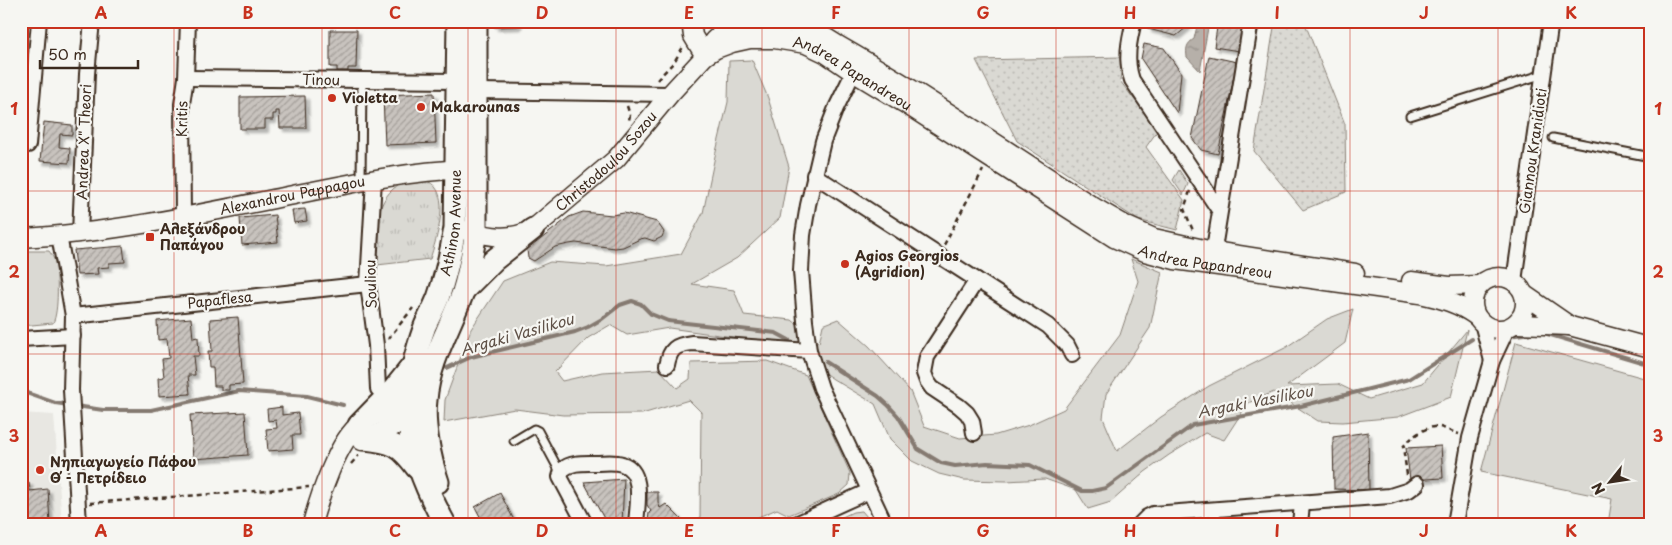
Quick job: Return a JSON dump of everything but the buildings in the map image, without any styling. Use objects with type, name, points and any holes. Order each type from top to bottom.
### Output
[{"type":"main road","name":"Athinon Avenue","points":[[417,409],[463,292],[476,233],[466,169],[456,81],[458,21]]},
{"type":"main road","name":"Athinon Avenue","points":[[417,409],[414,363],[425,327],[444,278],[466,169],[476,91],[476,21]]},
{"type":"main road","points":[[463,292],[484,270],[533,229]]},
{"type":"main road","points":[[414,363],[362,432],[394,444],[409,457],[422,474]]},
{"type":"main road","points":[[417,409],[412,444],[422,474],[445,524]]},
{"type":"main road","points":[[417,409],[428,440],[441,492],[456,524]]},
{"type":"street","points":[[28,145],[39,21]]},
{"type":"street","name":"Andrea X\" Theori","points":[[80,232],[87,74],[92,21]]},
{"type":"street","name":"Kritis","points":[[183,217],[182,104],[186,78],[188,21]]},
{"type":"street","points":[[692,21],[693,36],[704,56]]},
{"type":"street","points":[[1134,21],[1128,58],[1132,80],[1219,210]]},
{"type":"street","points":[[1212,258],[1251,21]]},
{"type":"street","name":"Giannou Kranidioti","points":[[1514,281],[1551,21]]},
{"type":"street","name":"Andrea Papandreou","points":[[704,56],[732,43],[750,39],[799,42],[857,65],[1094,207],[1127,226],[1154,238],[1212,258],[1420,294],[1452,302],[1462,306],[1479,320]]},
{"type":"street","name":"Christodoulou Sozou","points":[[455,228],[508,238],[521,235],[533,229],[616,159],[704,56]]},
{"type":"street","points":[[857,65],[836,108],[823,141],[814,175],[803,235],[801,271],[804,320],[809,351],[821,388],[885,524]]},
{"type":"street","name":"Andrea Papandreou","points":[[857,65],[911,108],[1114,238],[1145,252],[1175,260],[1212,258],[1426,283],[1457,286],[1480,285]]},
{"type":"street","name":"Tinou","points":[[186,78],[456,81]]},
{"type":"street","points":[[476,91],[670,94]]},
{"type":"street","name":"Alexandrou Pappagou","points":[[21,238],[59,235],[183,217],[367,180],[466,169]]},
{"type":"street","points":[[814,175],[1048,326],[1063,341],[1072,355]]},
{"type":"street","name":"Souliou","points":[[367,180],[368,284],[376,345],[378,390]]},
{"type":"street","points":[[59,235],[73,316],[71,390],[80,524]]},
{"type":"street","points":[[1492,361],[1479,320],[1473,308],[1475,292],[1486,280],[1500,277],[1514,281],[1525,295],[1570,326]]},
{"type":"street","points":[[974,433],[973,424],[967,413],[932,388],[924,373],[927,357],[977,280]]},
{"type":"street","name":"Papaflesa","points":[[73,316],[368,284]]},
{"type":"street","points":[[1455,524],[1470,438],[1492,361],[1512,327],[1522,318],[1525,311],[1525,295]]},
{"type":"street","points":[[1479,320],[1488,327],[1498,330],[1512,327],[1570,326],[1651,348]]},
{"type":"street","points":[[21,339],[73,336]]},
{"type":"street","points":[[667,365],[673,349],[692,343],[809,351]]},
{"type":"street","points":[[312,524],[316,509],[339,453],[362,432],[417,409]]},
{"type":"street","points":[[585,524],[560,477],[560,472],[566,466],[580,463],[613,463],[629,467],[636,477],[637,485],[636,524]]},
{"type":"street","points":[[1140,524],[1153,514],[1390,496],[1413,487]]},
{"type":"street","points":[[796,524],[869,491]]},
{"type":"street","points":[[1300,524],[1302,504]]},
{"type":"lane","points":[[1410,116],[1544,74]]},
{"type":"lane","points":[[362,80],[367,180]]},
{"type":"lane","points":[[1553,138],[1651,157]]},
{"type":"lane","points":[[514,441],[534,429],[538,431],[560,472]]},
{"type":"path","points":[[939,256],[989,158]]},
{"type":"path","points":[[1195,236],[1184,209],[1189,192],[1199,182]]},
{"type":"path","points":[[1413,487],[1403,447],[1410,438],[1425,430],[1438,427],[1470,438]]},
{"type":"path","points":[[78,504],[325,486]]},
{"type":"shaded area","name":"Νηπιαγωγείο Πάφου Θ΄ - Πετρίδειο","points":[[21,413],[54,415],[62,524],[21,524]]},
{"type":"green space","points":[[1275,21],[1304,21],[1345,124],[1346,192],[1303,210],[1254,151]]},
{"type":"green space","points":[[1123,57],[1120,81],[1158,130],[1146,147],[1184,200],[1177,230],[1138,220],[1017,141],[976,60]]},
{"type":"green space","points":[[752,60],[768,98],[789,167],[780,218],[737,258],[692,284],[734,290],[744,315],[792,320],[819,343],[823,325],[838,319],[869,346],[910,391],[924,426],[960,438],[996,435],[1029,425],[1064,409],[1120,335],[1138,281],[1131,259],[1162,272],[1150,328],[1106,394],[1103,418],[1117,451],[1161,417],[1209,386],[1285,348],[1327,319],[1353,309],[1345,343],[1287,386],[1338,384],[1369,399],[1423,383],[1467,330],[1451,397],[1398,417],[1343,422],[1318,421],[1274,392],[1248,403],[1224,440],[1205,433],[1145,472],[1111,502],[1088,509],[1076,490],[1045,479],[1006,481],[964,480],[939,474],[912,461],[890,439],[875,404],[833,379],[783,344],[669,328],[627,335],[610,325],[588,338],[555,372],[562,381],[602,372],[659,369],[677,388],[690,379],[691,363],[767,361],[806,375],[850,473],[849,485],[839,494],[789,515],[777,509],[749,521],[750,524],[716,524],[700,520],[701,412],[689,400],[642,414],[563,415],[515,409],[444,422],[445,400],[471,329],[503,281],[550,262],[606,266],[681,254],[703,213],[728,102],[729,61]]},
{"type":"green space","points":[[1179,170],[1188,184],[1183,195],[1173,180]]},
{"type":"green space","points":[[411,179],[427,181],[435,186],[439,195],[441,205],[439,229],[430,259],[377,265],[377,225],[382,205],[393,189]]},
{"type":"green space","points":[[21,251],[49,251],[54,259],[57,275],[57,293],[53,323],[21,326]]},
{"type":"green space","points":[[1516,342],[1651,380],[1651,524],[1608,524],[1612,499],[1481,472]]},
{"type":"green space","points":[[862,511],[873,524],[827,524],[853,512]]},
{"type":"water","points":[[1197,26],[1208,28],[1200,71],[1187,57],[1187,47],[1194,39]]},
{"type":"waterway","name":"Argaki Vasilikou","points":[[447,368],[471,357],[575,332],[602,319],[620,305],[632,301],[641,304],[651,314],[668,321],[776,333],[789,340]]},
{"type":"waterway","name":"Argaki Vasilikou","points":[[1507,336],[1534,333]]},
{"type":"waterway","name":"Argaki Vasilikou","points":[[1544,333],[1651,365]]},
{"type":"waterway","name":"Argaki Vasilikou","points":[[825,362],[878,396],[898,416],[918,449],[941,463],[955,466],[987,463],[1030,465],[1082,491],[1092,491],[1106,488],[1193,425],[1301,406],[1409,379],[1472,339]]},
{"type":"waterway","name":"Argaki Vasilikou","points":[[21,391],[55,403],[69,405]]},
{"type":"waterway","name":"Argaki Vasilikou","points":[[76,406],[103,410],[151,410],[239,391],[307,396],[343,405]]},
{"type":"place","name":"Violetta","points":[[332,98]]},
{"type":"place","name":"Makarounas","points":[[421,107]]},
{"type":"place","name":"Αλεξάνδρου Παπάγου","points":[[150,237]]},
{"type":"place","name":"Agios Georgios (Agridion)","points":[[845,264]]},
{"type":"place","name":"Νηπιαγωγείο Πάφου Θ΄ - Πετρίδειο","points":[[40,470]]}]
